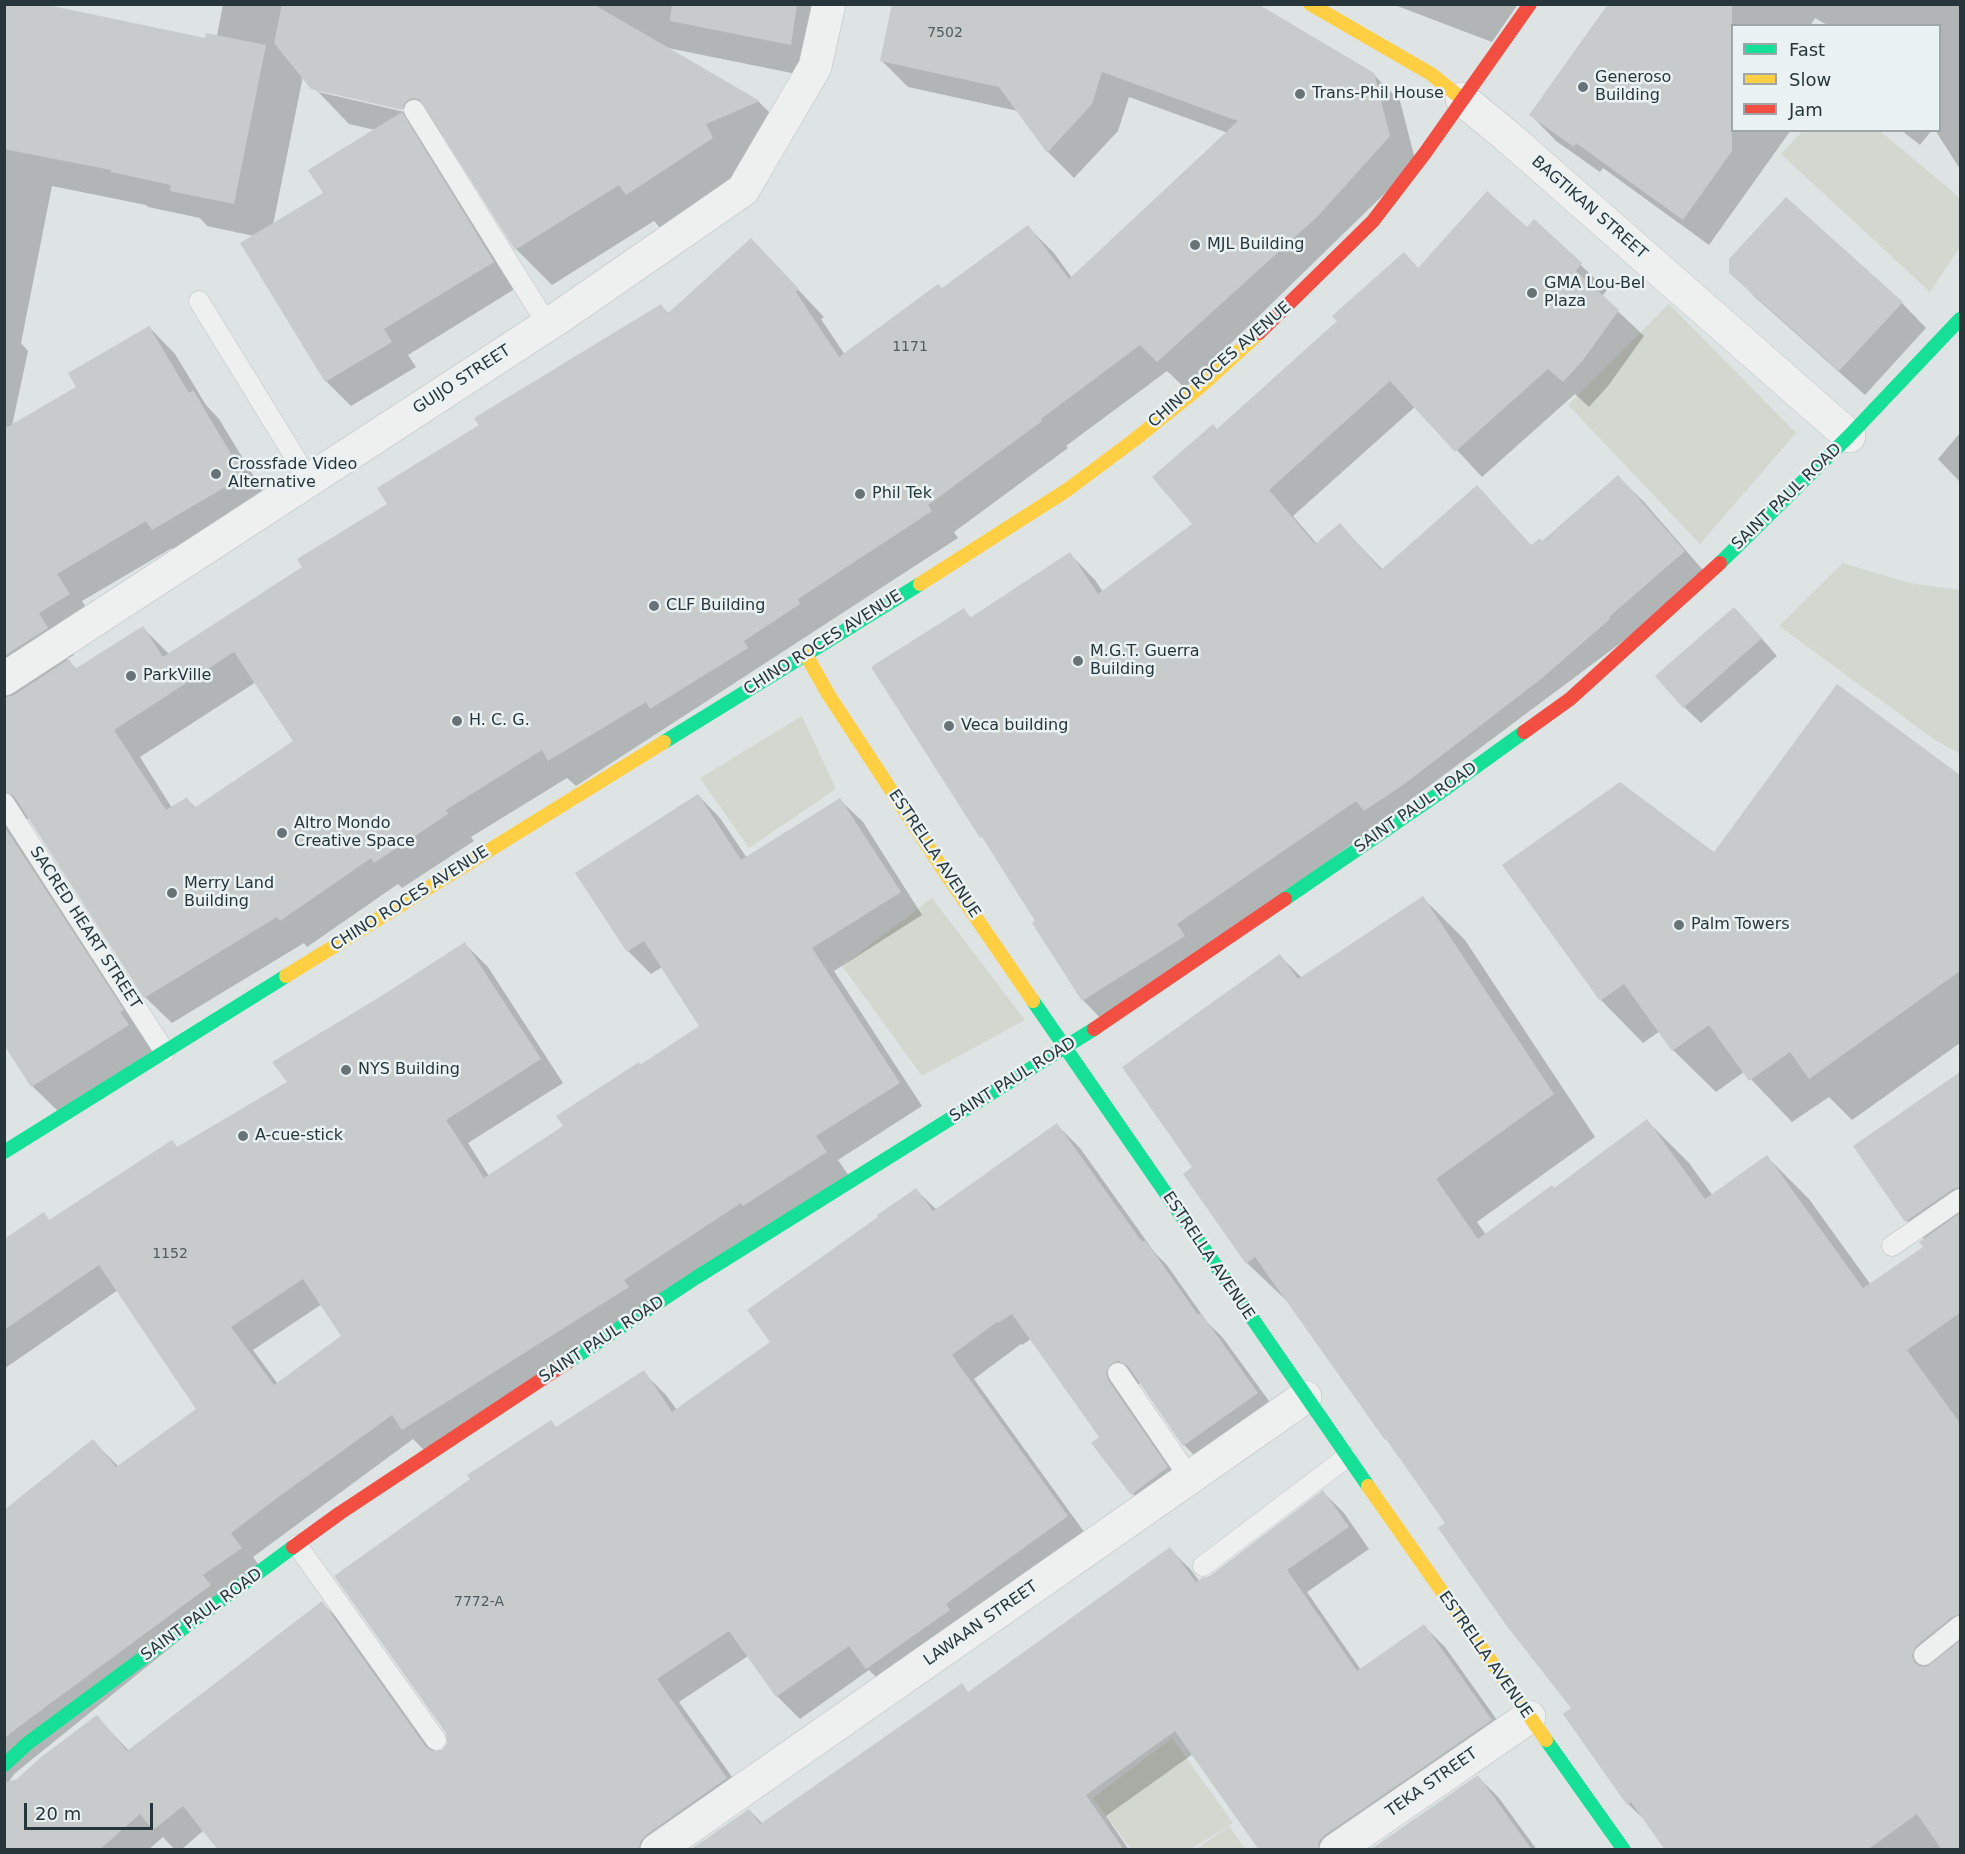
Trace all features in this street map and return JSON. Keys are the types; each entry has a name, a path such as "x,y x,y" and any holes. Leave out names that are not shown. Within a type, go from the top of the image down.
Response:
{"street":[{"name":"GUIJO STREET","path":"4,679 547,324 743,190 815,67 828,4"},
{"name":"BAGTIKAN STREET","path":"1310,4 1431,74 1508,136 1849,436"},
{"name":"CHINO ROCES AVENUE","path":"4,1152 806,653 966,556 1067,490 1134,440 1200,386 1295,299 1373,221 1425,153 1530,4"},
{"name":"SAINT PAUL ROAD","path":"4,1765 28,1743 340,1513 697,1277 1066,1048 1438,794 1570,699 1716,566 1849,436 1960,319"},
{"name":"ESTRELLA AVENUE","path":"806,653 828,694 946,874 1305,1397 1528,1717 1624,1850"},
{"name":"LAWAAN STREET","path":"657,1850 1305,1397"},
{"name":"TEKA STREET","path":"1336,1850 1528,1717"}],"lane":[{"path":"414,110 547,324"},
{"path":"199,301 309,480"},
{"name":"SACRED HEART STREET","path":"4,803 165,1052"},
{"path":"1892,1246 1960,1199"},
{"path":"1118,1373 1190,1478"},
{"path":"1203,1566 1347,1457"},
{"path":"297,1545 436,1740"},
{"path":"1924,1654 1960,1626"}],"shaded area":[{"path":"1802,132 1881,132 1960,198 1960,247 1930,292 1781,154"},
{"path":"1669,304 1796,433 1700,544 1568,405"},
{"path":"1843,563 1909,583 1960,590 1960,754 1935,740 1779,626"},
{"path":"802,716 836,789 749,848 700,778"},
{"path":"932,898 1025,1020 922,1076 842,966"},
{"path":"1172,1738 1233,1823 1191,1849 1131,1849 1093,1798"},
{"path":"1229,1826 1245,1849 1196,1849"}],"building":[{"path":"4,4 43,4 205,38 206,33 266,45 234,204 170,191 171,185 111,172 111,170 4,149"},
{"path":"282,4 593,4 760,101 706,124 713,138 626,195 619,185 515,250 420,100 414,98 408,100 402,110 311,89 274,43"},
{"path":"672,4 797,4 791,45 670,21"},
{"path":"892,4 1258,4 1374,73 1390,136 1318,216 1157,362 1140,345 928,505 932,511 798,599 800,604 744,641 748,648 650,709 646,702 548,761 542,750 446,810 448,814 374,863 371,858 280,921 277,917 144,998 14,796 4,791 4,698 14,695 69,659 75,669 143,626 163,657 302,567 297,559 387,504 377,488 479,425 474,418 661,304 667,314 751,238 799,289 796,292 839,357 938,284 942,288 1028,225 1069,279 1238,121 1102,72 1092,104 1047,153 999,87 880,61","holes":["234,652 293,741 194,808 187,797 166,810 114,730"]},
{"path":"1608,4 1732,4 1732,151 1683,220 1576,143 1574,147 1529,115"},
{"path":"402,112 494,262 384,329 392,342 325,382 240,243 323,193 308,170"},
{"path":"1487,191 1527,227 1534,219 1582,263 1576,271 1619,310 1583,360 1563,382 1548,369 1455,452 1390,381 1269,490 1315,544 1340,523 1381,570 1477,485 1531,545 1540,538 1542,541 1618,475 1685,551 1541,679 1407,782 1364,811 1356,801 1177,924 1185,936 1082,1001 1032,923 1035,921 982,837 980,838 871,667 964,608 970,618 1070,552 1098,594 1192,524 1152,477 1213,424 1217,429 1337,321 1332,316 1404,252 1418,268"},
{"path":"1786,197 1903,302 1839,371 1729,273 1729,259"},
{"path":"149,326 189,393 193,390 244,476 152,530 146,521 57,574 70,594 39,613 48,628 4,656 4,429 76,387 68,373"},
{"path":"1734,607 1762,638 1683,708 1655,676"},
{"path":"1837,684 1960,775 1960,971 1809,1079 1790,1052 1749,1081 1709,1025 1672,1051 1624,984 1600,1001 1502,865 1620,782 1714,852"},
{"path":"698,794 741,860 840,798 901,892 812,948 900,1083 816,1136 827,1152 743,1206 741,1203 624,1280 629,1287 402,1430 392,1415 277,1498 231,1533 242,1548 203,1575 211,1585 4,1739 4,1510 93,1439 116,1467 196,1409 99,1265 4,1330 4,1239 44,1212 49,1220 172,1140 177,1147 287,1082 272,1062 465,942 541,1059 446,1120 484,1178 563,1126 556,1116 699,1026 644,941 627,952 575,873","holes":["303,1279 341,1336 274,1385 231,1327"]},
{"path":"4,826 124,1010 120,1012 129,1025 31,1087 4,1045"},
{"path":"1423,896 1554,1094 1436,1179 1478,1239 1552,1185 1554,1188 1647,1119 1705,1199 1767,1155 1863,1288 1923,1247 1919,1242 1960,1213 1960,1313 1907,1350 1960,1423 1960,1614 1952,1617 1916,1646 1912,1656 1914,1662 1919,1666 1926,1667 1960,1641 1960,1850 1942,1850 1917,1814 1867,1850 1665,1850 1631,1802 1627,1805 1563,1714 1571,1708 1506,1625 1438,1528 1445,1523 1386,1439 1255,1257 1246,1264 1183,1174 1192,1167 1122,1067 1280,954 1298,979"},
{"path":"1960,1072 1960,1187 1953,1189 1905,1222 1853,1146"},
{"path":"1057,1123 1142,1242 1145,1240 1198,1315 1201,1313 1258,1393 1183,1446 1128,1366 1118,1361 1111,1364 1106,1373 1108,1380 1168,1467 1131,1495 1091,1443 1099,1437 1012,1314 997,1322 952,1355 1068,1516 946,1604 950,1610 866,1669 849,1646 776,1697 729,1631 657,1679 727,1778 646,1835 640,1842 639,1850 218,1850 183,1806 153,1830 140,1814 99,1850 4,1850 4,1783 17,1779 40,1758 97,1715 127,1751 322,1601 426,1747 432,1751 442,1750 447,1744 446,1733 334,1576 470,1479 467,1475 551,1420 556,1427 644,1370 672,1412 770,1342 747,1310 916,1188 933,1211"},
{"path":"1323,1490 1349,1527 1287,1570 1357,1671 1424,1624 1492,1720 1325,1835 1319,1841 1318,1850 1259,1850 1175,1731 1086,1795 1124,1850 690,1850 749,1809 760,1824 962,1683 968,1692 1170,1547 1196,1582 1210,1576"},
{"path":"1478,1775 1532,1850 1370,1850"}],"traffic: fast":[{"path":"1720,563 1849,436 1960,319"},
{"path":"664,742 920,584"},
{"path":"1285,899 1524,732"},
{"path":"4,1152 286,976"},
{"path":"1033,1001 1368,1486"},
{"path":"568,1362 697,1277 1094,1029"},
{"path":"4,1765 28,1743 293,1547"},
{"path":"1546,1740 1624,1850"}],"traffic: slow":[{"path":"1310,4 1431,74 1462,99"},
{"path":"920,584 1067,490 1201,386 1259,333"},
{"path":"805,653 828,694 946,874 1033,1001"},
{"path":"286,976 664,742"},
{"path":"1368,1486 1546,1740"}],"traffic: jam":[{"path":"1259,333 1373,221 1425,153 1530,4"},
{"path":"1524,732 1570,699 1720,563"},
{"path":"1094,1029 1285,899"},
{"path":"293,1547 340,1513 568,1362"}],"place":[{"name":"Generoso Building","path":"1583,87"},
{"name":"Trans-Phil House","path":"1300,94"},
{"name":"MJL Building","path":"1195,245"},
{"name":"GMA Lou-Bel Plaza","path":"1532,293"},
{"name":"Crossfade Video Alternative","path":"216,474"},
{"name":"Phil Tek","path":"860,494"},
{"name":"CLF Building","path":"654,606"},
{"name":"M.G.T. Guerra Building","path":"1078,661"},
{"name":"ParkVille","path":"131,676"},
{"name":"H. C. G.","path":"457,721"},
{"name":"Veca building","path":"949,726"},
{"name":"Altro Mondo Creative Space","path":"282,833"},
{"name":"Merry Land Building","path":"172,893"},
{"name":"Palm Towers","path":"1679,925"},
{"name":"NYS Building","path":"346,1070"},
{"name":"A-cue-stick","path":"243,1136"}]}
